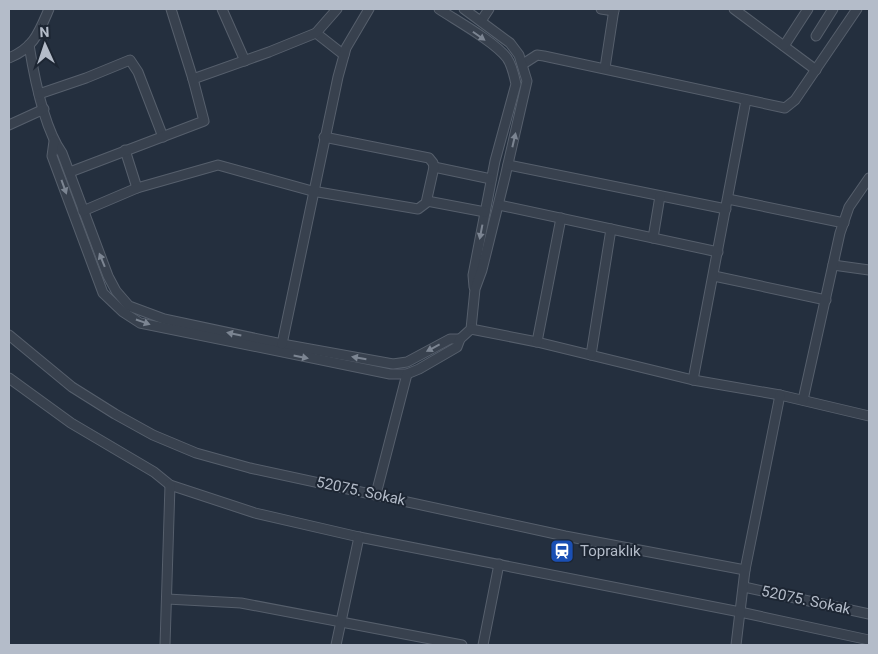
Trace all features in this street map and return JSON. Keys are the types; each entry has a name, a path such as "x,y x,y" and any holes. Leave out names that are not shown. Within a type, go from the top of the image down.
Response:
{"street":[{"path":"9,58 21,53 37,37 49,9"},
{"path":"70,172 204,121 171,9"},
{"path":"222,9 245,61"},
{"path":"193,79 316,33 337,9"},
{"path":"282,344 312,191 344,55 369,9"},
{"path":"54,141 52,156 103,293 131,318 140,323 284,354 390,374 407,374 457,347 460,339 471,329 474,289 473,275 491,179 516,84 514,72 507,58 493,46 439,9"},
{"path":"464,9 510,43 519,55 527,81 499,205 482,270 474,289"},
{"path":"481,21 489,9"},
{"path":"601,9 614,10 605,68"},
{"path":"734,9 816,70"},
{"path":"784,46 808,9"},
{"path":"816,36 833,9"},
{"path":"523,64 537,56 544,56 785,108 795,100 857,9"},
{"path":"316,33 344,55"},
{"path":"29,45 39,94 54,141 62,152 108,276 116,291 129,306 164,320 393,364 407,362 450,339 460,339"},
{"path":"39,94 130,60 138,72 163,137"},
{"path":"693,380 746,100"},
{"path":"9,125 44,109"},
{"path":"83,211 137,188 218,165 312,191 418,209 427,201 434,167 427,157 324,137"},
{"path":"125,150 137,188"},
{"path":"508,165 726,209"},
{"path":"434,167 491,179"},
{"path":"803,400 844,223 849,207 869,178"},
{"path":"653,238 660,196"},
{"path":"728,199 844,223"},
{"path":"427,201 485,212"},
{"path":"499,205 718,252"},
{"path":"537,342 562,218"},
{"path":"590,355 610,229"},
{"path":"833,265 869,270"},
{"path":"714,276 826,300"},
{"path":"471,329 537,342 693,380 780,395 869,416"},
{"name":"52075. Sokak","path":"9,335 72,387 146,430 196,453 250,468 565,536 745,570"},
{"path":"376,494 407,374"},
{"path":"9,378 71,423 154,472 170,485 255,513 359,537 740,612 869,640"},
{"path":"736,645 745,570 780,395"},
{"path":"165,645 170,485"},
{"path":"336,645 359,537"},
{"path":"483,645 499,564"},
{"name":"52075. Sokak","path":"744,586 869,614"},
{"path":"167,600 241,603 462,645"}],"place":[{"name":"Topraklık","path":"562,551"}]}
